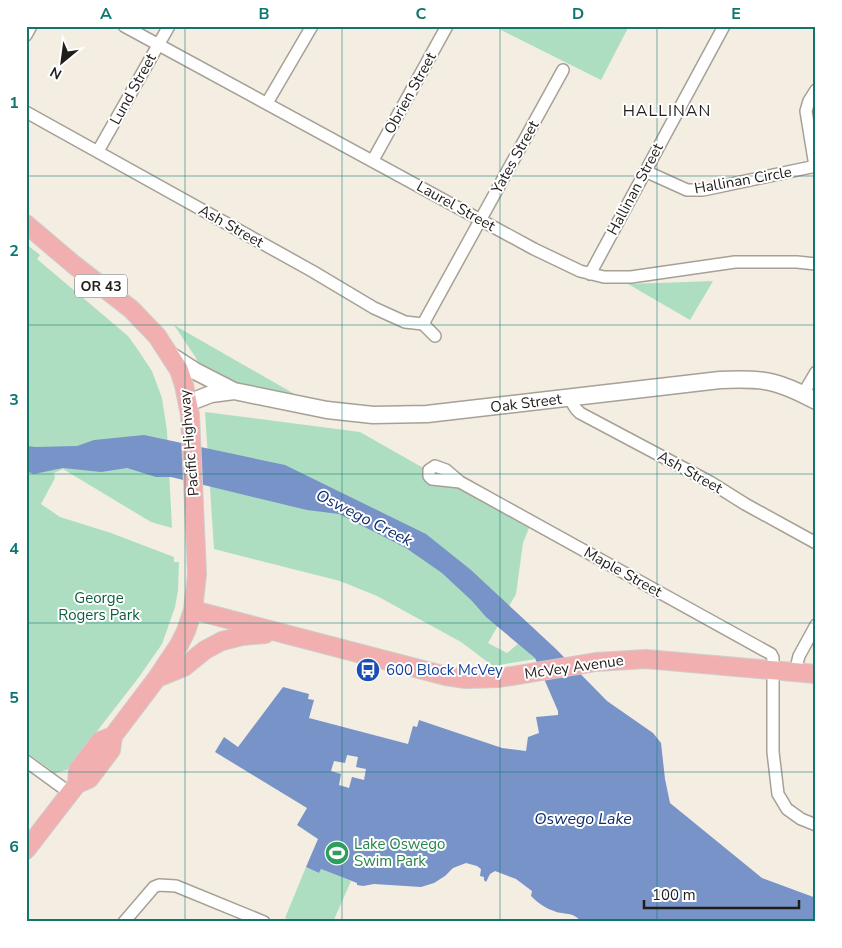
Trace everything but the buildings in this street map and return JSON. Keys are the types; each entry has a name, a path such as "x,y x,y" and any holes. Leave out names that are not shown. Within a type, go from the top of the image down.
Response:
{"main road":[{"name":"Pacific Highway","path":"26,224 73,264 131,309 157,336 179,370 189,409 197,574 193,610"},
{"name":"McVey Avenue","path":"193,610 457,678 488,679 584,664 646,659 816,674"},
{"name":"OR 43","path":"26,850 74,788 78,770 100,741 113,736 157,678 179,646 193,610"},
{"name":"McVey Avenue","path":"157,678 184,667 204,650 222,642 242,636 277,632"}],"street":[{"path":"26,35 31,26"},
{"name":"Laurel Street","path":"124,26 534,249 590,274 631,277 735,262 797,262 816,264"},
{"name":"Lund Street","path":"98,151 169,26"},
{"path":"266,103 312,26"},
{"name":"Obrien Street","path":"373,160 447,26"},
{"name":"Hallinan Street","path":"590,274 724,26"},
{"name":"Yates Street","path":"423,324 564,70"},
{"path":"815,166 806,111 808,101 816,90"},
{"name":"Ash Street","path":"26,112 374,308 406,322 423,324"},
{"name":"Hallinan Circle","path":"645,171 687,190 703,190 815,166"},
{"path":"423,324 435,336"},
{"name":"Oak Street","path":"170,355 195,371 234,391 327,410 373,415 427,414 744,378 774,382 809,398"},
{"path":"809,398 816,372"},
{"name":"Oak Street","path":"189,409 211,394 234,391"},
{"name":"Ash Street","path":"569,398 580,413 710,482 745,504 816,543"},
{"name":"Maple Street","path":"460,482 768,652 773,658 774,670"},
{"path":"795,672 799,656 816,625"},
{"path":"774,670 773,752 778,794 787,809 801,820 816,825"},
{"path":"26,761 74,788"},
{"path":"124,922 154,887 159,885 176,886 264,922"}],"green space":[{"path":"493,26 629,26 601,80"},
{"name":"George Rogers Park","path":"26,244 40,255 37,259 128,336 152,371 162,398 167,431 172,528 151,522 63,469 54,473 55,478 41,504 60,517 111,533 174,557 174,562 179,562 178,591 175,607 162,644 139,677 67,770 55,773 26,752"},
{"path":"713,281 690,320 628,284"},
{"path":"174,325 298,396 235,385 199,367 196,358"},
{"path":"205,412 360,432 529,528 523,543 516,594 488,643 507,653 526,637 548,657 493,666 461,642 377,596 340,581 214,549"},
{"name":"Lake Oswego Swim Park","path":"306,867 319,873 321,869 351,881 333,922 294,922 285,918"}],"water":[{"name":"Oswego Lake","path":"144,435 285,465 426,534 471,570 556,649 607,701 653,733 661,743 670,803 762,878 816,898 816,922 579,922 580,920 573,915 557,912 542,905 531,896 532,891 516,879 495,871 490,874 486,882 484,877 480,876 481,869 466,863 453,868 434,883 421,887 374,884 357,885 357,883 321,869 319,873 306,867 318,839 297,825 307,808 215,752 224,737 238,747 283,687 309,694 308,699 314,700 309,718 408,744 413,726 417,727 419,720 502,748 526,751 528,737 539,733 536,717 558,715 558,711 535,658 486,617 442,573 406,548 339,514 307,510 171,477 156,477 127,468 101,472 63,468 34,474 26,471 26,446 77,446 94,440"}],"pier":[{"path":"347,755 358,757 356,767 366,769 364,780 352,777 349,788 339,785 341,774 331,771 334,761 345,763"}],"place":[{"name":"600 Block McVey","path":"368,670"},
{"name":"Lake Oswego Swim Park","path":"337,853"}],"district":[{"name":"HALLINAN","path":"667,111"}],"water label":[{"name":"Oswego Creek","path":"364,518"}]}
